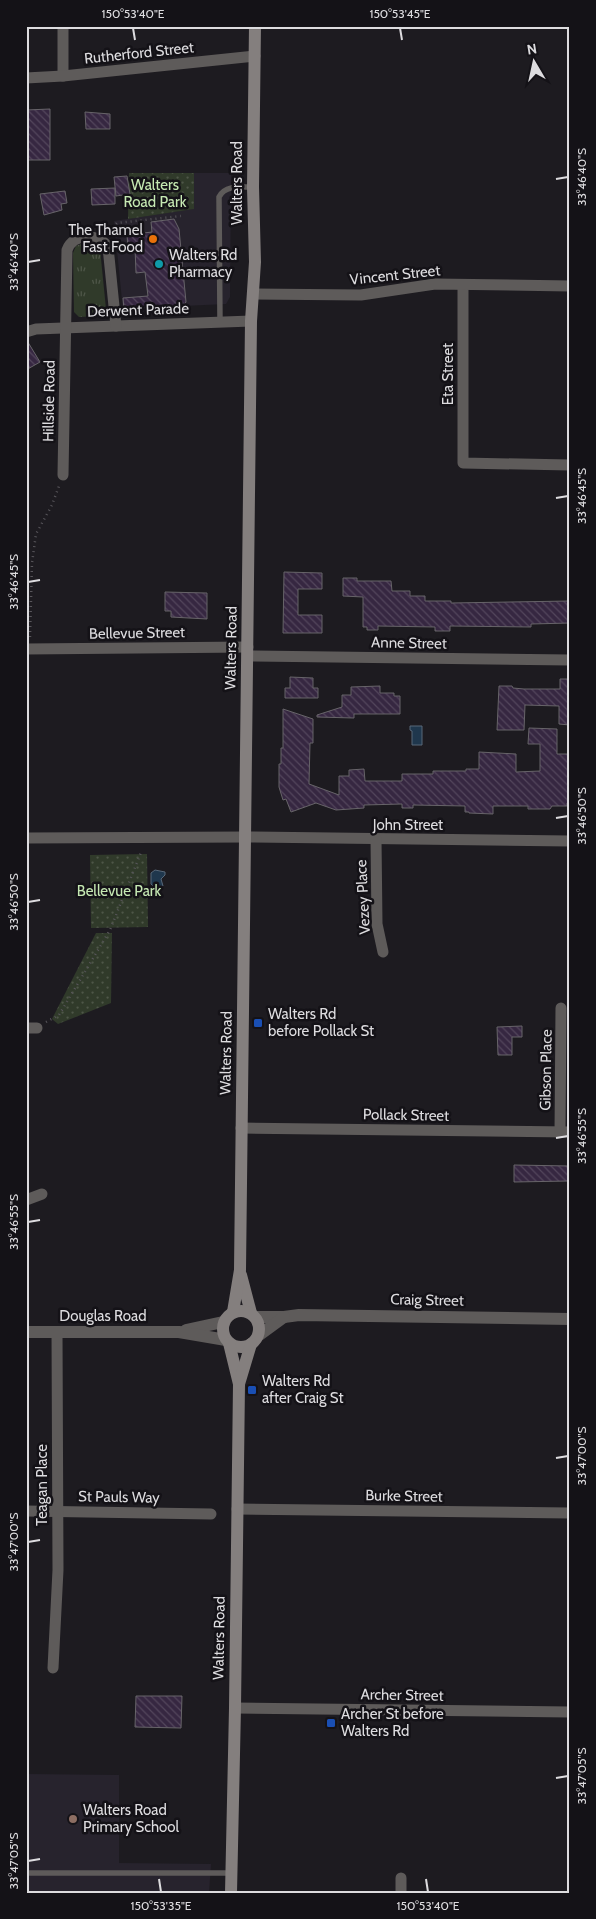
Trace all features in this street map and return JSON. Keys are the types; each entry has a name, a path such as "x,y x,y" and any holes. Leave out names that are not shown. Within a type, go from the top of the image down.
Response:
{"main road":[{"name":"Walters Road","path":"233,1312 240,1270 251,321 254,294 255,26"},
{"name":"Walters Road","path":"240,1270 253,1315"},
{"path":"239,1310 253,1315 259,1326 255,1340 240,1348 227,1342 222,1328 223,1322 233,1312 239,1310"},
{"name":"Walters Road","path":"238,1384 255,1340"},
{"name":"Walters Road","path":"227,1342 238,1384 235,1708 230,1893"}],"street":[{"path":"62,76 63,26"},
{"name":"Rutherford Street","path":"26,78 255,56"},
{"name":"Hillside Road","path":"63,475 68,246 75,239 80,238 101,240"},
{"path":"101,240 106,244 108,250 116,326"},
{"name":"Vincent Street","path":"254,294 352,296 426,285 570,286"},
{"name":"Eta Street","path":"463,285 463,463 570,465"},
{"name":"Derwent Parade","path":"26,332 36,329 251,321"},
{"name":"Bellevue Street","path":"28,649 248,651"},
{"name":"Anne Street","path":"248,651 570,660"},
{"path":"26,838 246,837"},
{"name":"John Street","path":"246,837 570,841"},
{"name":"Vezey Place","path":"376,840 377,924 383,952"},
{"name":"Gibson Place","path":"561,1008 565,1132"},
{"name":"Pollack Street","path":"241,1128 565,1132"},
{"path":"26,1200 42,1194"},
{"name":"Craig Street","path":"253,1315 284,1317 299,1315 570,1319"},
{"path":"255,1340 284,1317"},
{"name":"Douglas Road","path":"179,1332 223,1322"},
{"name":"Douglas Road","path":"26,1332 179,1332 227,1342"},
{"name":"Teagan Place","path":"53,1668 58,1570 57,1332"},
{"name":"Burke Street","path":"237,1509 570,1513"},
{"name":"St Pauls Way","path":"26,1511 211,1514"},
{"name":"Archer Street","path":"235,1708 570,1712"},
{"path":"401,1878 401,1893"}],"lane":[{"path":"220,322 218,197 227,189 253,187"},
{"path":"26,1873 231,1873"}],"path":[{"path":"101,240 118,222 181,216"},
{"path":"28,649 32,563 36,534 52,505 63,475"},
{"path":"32,1028 58,1015 110,930 147,837"}],"shaded area":[{"path":"194,173 231,173 230,297 226,304 183,306 127,313 123,310 114,221 193,209"},
{"name":"Walters Road Primary School","path":"26,1774 119,1775 119,1863 211,1864 209,1893 26,1893"}],"green space":[{"name":"Walters Road Park","path":"129,173 194,173 194,209 128,219"},
{"path":"81,244 97,245 100,249 106,309 102,316 79,317 74,312 73,253 76,246"},
{"name":"Bellevue Park","path":"147,854 148,927 91,928 90,855"},
{"path":"96,933 112,933 111,1003 58,1024 52,1019"}],"water":[{"path":"410,726 422,726 422,745 412,745"},
{"path":"155,870 165,872 161,879 163,886 161,887 151,884 151,873"}],"building":[{"path":"50,109 50,160 26,160 26,110"},
{"path":"85,112 110,114 110,129 86,129"},
{"path":"127,176 130,194 116,196 114,177"},
{"path":"115,188 115,204 92,205 91,189"},
{"path":"65,191 67,203 61,204 62,210 44,215 40,194"},
{"path":"174,219 179,229 186,302 183,306 160,306 124,310 123,298 148,296 145,272 136,273 135,247 128,248 127,235 152,232 151,222"},
{"path":"26,339 40,362 26,370"},
{"path":"284,572 322,573 322,589 298,589 298,615 322,615 322,633 283,633"},
{"path":"343,578 357,578 357,581 391,581 392,591 410,591 410,596 425,596 425,601 451,601 451,603 570,601 570,623 531,624 531,627 450,626 450,631 435,631 435,627 378,626 378,630 367,630 367,627 363,627 363,597 343,596"},
{"path":"165,592 207,593 207,619 171,617 171,611 165,611"},
{"path":"290,677 313,678 313,688 318,688 318,698 285,698 285,688 290,688"},
{"path":"560,679 570,679 570,725 559,724 559,706 525,705 524,730 497,730 499,686 512,686 513,688 524,689 560,689"},
{"path":"380,686 380,693 394,693 394,696 400,696 400,714 354,714 354,718 317,717 317,715 342,707 342,695 351,695 351,687"},
{"path":"283,709 313,719 313,743 310,743 309,784 339,795 339,776 349,776 349,770 364,769 365,781 402,781 402,774 433,774 433,771 479,769 479,752 516,754 516,772 540,771 540,744 528,744 529,728 557,729 557,754 570,754 570,803 567,803 567,806 552,806 550,809 528,809 528,806 493,806 493,814 465,812 465,806 413,805 413,808 402,808 402,804 364,805 364,808 336,810 316,803 291,812 286,799 283,800 279,787 279,764 281,764 281,748 283,748"},
{"path":"522,1026 522,1037 512,1037 512,1055 498,1055 497,1027"},
{"path":"514,1165 570,1166 569,1181 514,1182"},
{"path":"136,1696 182,1696 181,1728 135,1727"}],"place":[{"name":"The Thamel Fast Food","path":"153,239"},
{"name":"Walters Rd Pharmacy","path":"159,264"},
{"name":"Walters Rd before Pollack St","path":"258,1023"},
{"name":"Walters Rd after Craig St","path":"252,1390"},
{"name":"Archer St before Walters Rd","path":"331,1723"},
{"name":"Walters Road Primary School","path":"73,1819"}]}
